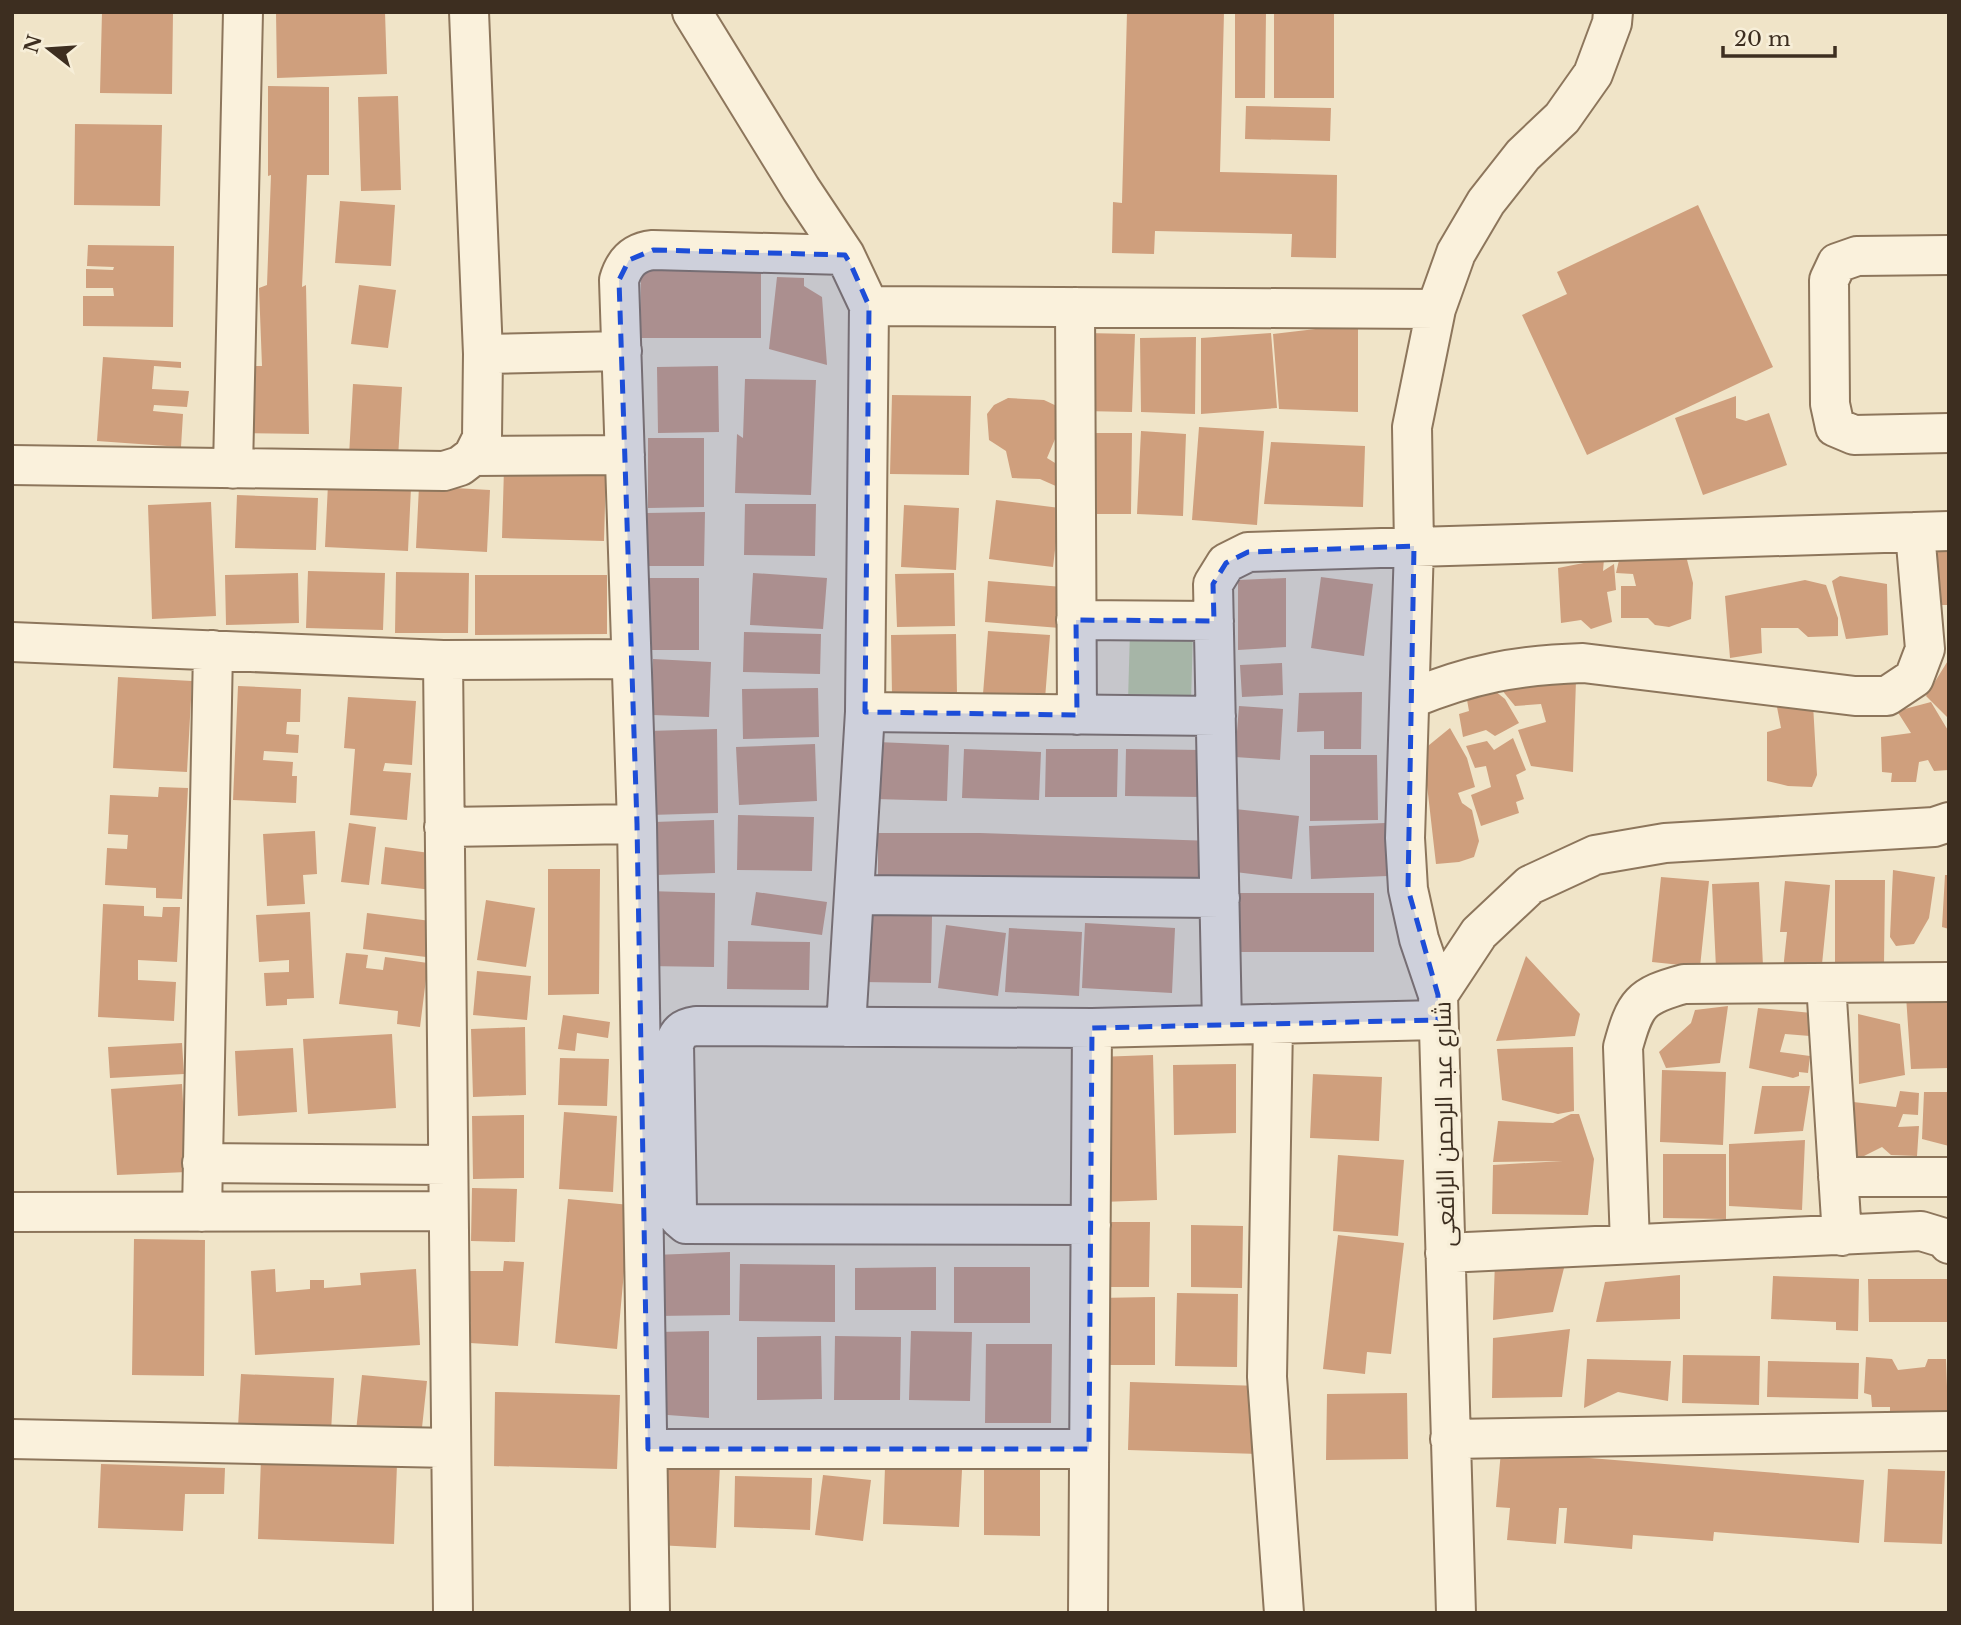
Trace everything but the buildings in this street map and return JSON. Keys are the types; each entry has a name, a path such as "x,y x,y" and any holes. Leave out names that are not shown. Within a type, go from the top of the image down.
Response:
{"street":[{"path":"233,469 243,12"},
{"path":"12,465 444,471 460,466 473,456 482,439 483,354 469,12"},
{"path":"692,12 845,255 869,306 865,712 846,1027"},
{"path":"1091,1225 686,1224 679,1219 677,1210 674,1045 677,1035 685,1028 696,1027 1092,1028 1273,1024 1438,1007 1408,889 1405,838 1414,546 1412,426 1436,309 1457,253 1486,202 1523,155 1562,118 1592,74 1612,23 1613,12"},
{"path":"650,1613 637,824 619,280 629,260 645,251 845,255"},
{"path":"1949,255 1857,256 1838,263 1829,280 1830,404 1835,427 1854,435 1949,433"},
{"path":"869,306 1436,309"},
{"path":"1075,307 1077,715"},
{"path":"483,354 622,351"},
{"path":"473,456 625,455"},
{"path":"1222,1025 1213,584 1226,563 1248,552 1932,531 1926,649 1914,678 1887,696 1856,696 1583,663 1539,664 1494,671 1451,682 1410,699"},
{"path":"1076,620 1214,621"},
{"path":"12,642 443,660 631,659"},
{"path":"202,1212 213,650"},
{"path":"443,660 453,1613"},
{"path":"865,712 1216,716"},
{"name":"شارع عبد الرحمن الرافعى","path":"1456,1613 1438,1007 1479,933 1530,885 1595,855 1665,843 1934,827 1949,822"},
{"path":"444,827 637,824"},
{"path":"855,895 1220,898"},
{"path":"1630,1244 1623,1047 1631,1016 1653,993 1684,984 1949,982"},
{"path":"1826,983 1842,1236"},
{"path":"1273,1024 1267,1377 1284,1613"},
{"path":"1088,1613 1092,1028"},
{"path":"202,1163 448,1165"},
{"path":"1838,1177 1949,1177"},
{"path":"12,1212 448,1211"},
{"path":"1445,1253 1921,1231 1944,1238 1949,1244"},
{"path":"1450,1438 1949,1431"},
{"path":"12,1440 451,1448"},
{"path":"648,1449 1089,1448"}],"highlighted area":[{"path":"653,250 845,255 851,265 869,306 865,712 1077,715 1076,620 1214,621 1213,584 1226,563 1248,552 1414,546 1408,889 1438,995 1438,1020 1092,1028 1089,1449 648,1449 637,824 619,280 629,260"}],"green space":[{"path":"1130,630 1193,632 1191,702 1128,701"}]}
